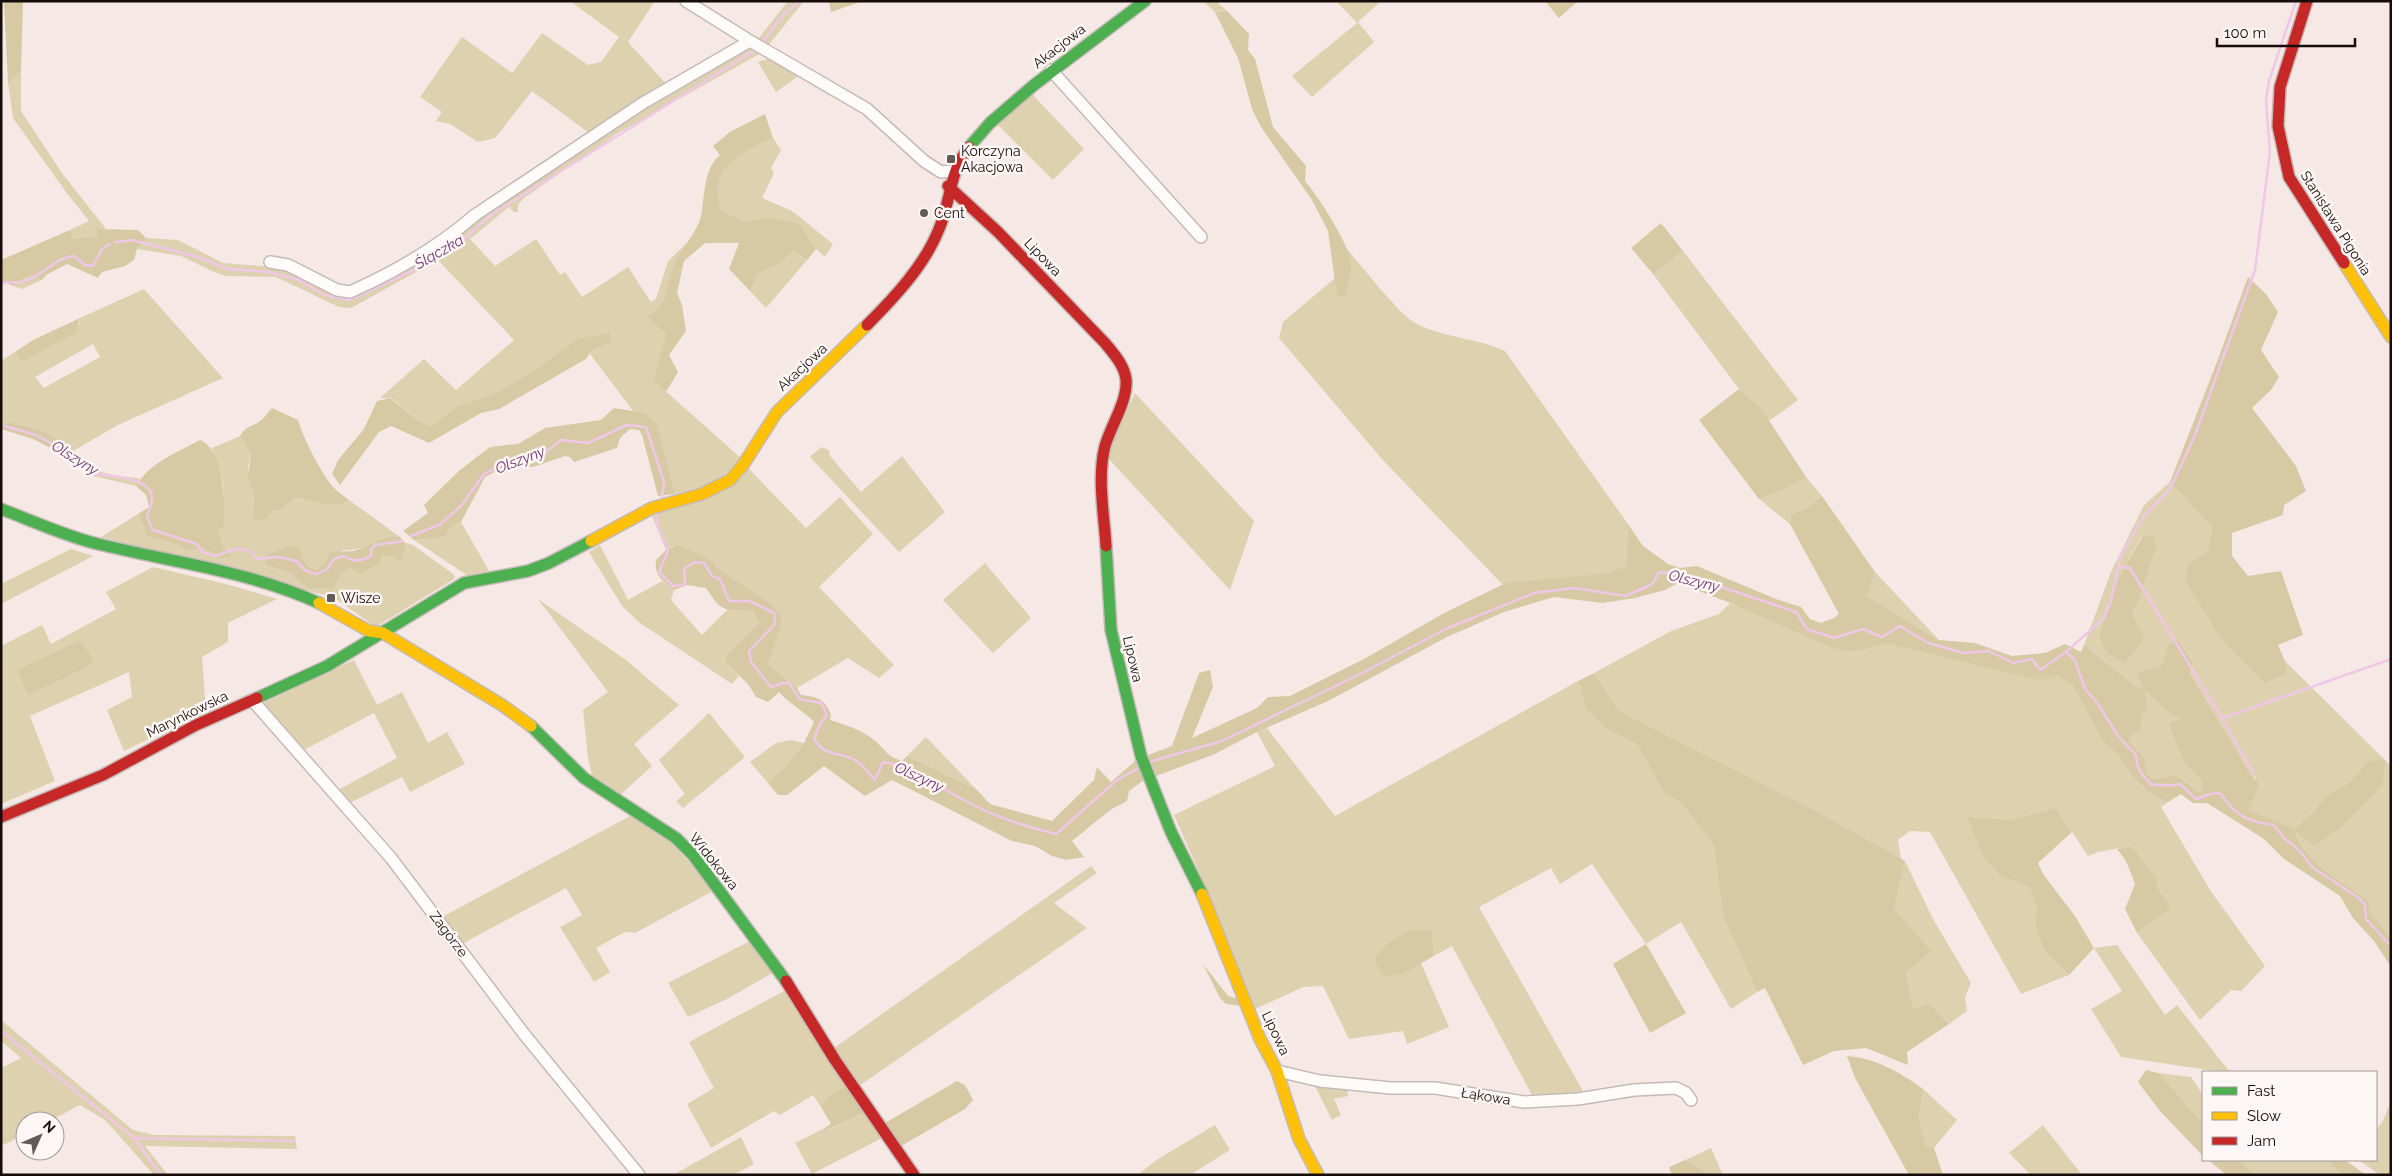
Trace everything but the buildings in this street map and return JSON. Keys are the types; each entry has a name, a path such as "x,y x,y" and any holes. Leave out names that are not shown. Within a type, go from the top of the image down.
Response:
{"street":[{"path":"686,1 750,41 867,109 941,172 952,171"},
{"name":"Akacjowa","path":"383,633 442,594 464,583 528,571 549,563 652,508 666,502 696,496 715,489 729,480 738,471 776,412 862,331 923,256 935,239 941,226 952,171 965,150 994,119 1051,70 1145,1"},
{"name":"Stanisława Pigonia","path":"2308,1 2286,57 2278,87 2276,112 2280,147 2289,176 2391,337"},
{"path":"270,262 288,265 336,290 350,292 372,282 453,234 475,215 643,103 750,41"},
{"path":"1051,70 1202,237"},
{"name":"Lipowa","path":"948,186 1004,239 1105,343 1120,362 1126,380 1125,390 1105,446 1102,485 1111,630 1146,772 1171,832 1198,884 1260,1039 1277,1071 1299,1139 1318,1175"},
{"path":"1,509 96,543 153,557 214,568 295,592 330,608 369,631 383,633"},
{"name":"Marynkowska","path":"1,817 103,775 196,725 327,666 383,633"},
{"name":"Widokowa","path":"383,633 502,705 533,728 584,778 621,804 676,838 693,855 776,965 835,1060 914,1175"},
{"name":"Zagórze","path":"252,700 391,858 524,1034 639,1175"},
{"name":"Łąkowa","path":"1277,1071 1320,1081 1391,1088 1435,1088 1524,1102 1578,1099 1634,1090 1676,1088 1686,1093 1691,1100"}],"shaded area":[{"path":"4,1 23,1 21,71 8,83"},
{"path":"570,1 655,1 628,42 668,86 589,133 532,91 495,138 478,142 450,124 436,121 442,112 420,97 462,37 512,73 542,33 588,65 601,62 619,37"},
{"path":"788,1 804,1 767,47 758,39"},
{"path":"829,1 863,1 831,12"},
{"path":"1203,1 1216,1 1227,11 1215,12"},
{"path":"1336,1 1381,1 1358,22 1374,42 1312,97 1292,76 1357,23"},
{"path":"1545,1 1578,1 1559,18"},
{"path":"1227,11 1249,34 1248,50 1255,59 1273,127 1306,166 1305,181 1332,220 1349,253 1351,265 1346,296 1337,296 1328,231 1312,200 1261,127 1252,109 1238,58 1215,12"},
{"path":"746,46 763,52 618,133 524,198 518,205 518,212 514,212 509,207 470,239 495,266 536,239 560,275 565,272 582,297 628,267 651,302 656,299 668,261 690,240 673,267 668,293 660,309 666,334 653,380 741,458 716,483 675,494 655,423 645,413 633,411 590,354 592,350 610,343 590,337 579,338 524,377 491,395 458,406 430,426 419,421 391,398 380,398 424,359 456,390 514,340 438,260 351,308 339,307 276,277 226,276 181,256 137,249 146,238 178,240 223,263 286,268 346,296 625,118"},
{"path":"770,58 800,75 776,92 758,62"},
{"path":"21,71 21,111 62,173 106,229 96,229 97,236 73,239 70,230 89,221 13,118 8,83"},
{"path":"1032,94 1084,149 1053,180 998,125"},
{"path":"765,114 773,138 738,156 722,173 718,184 718,196 722,211 744,221 772,217 800,224 816,249 807,260 793,251 782,262 758,274 750,291 729,269 739,243 705,243 684,261 677,293 682,305 686,331 669,355 678,372 666,392 653,380 666,334 648,317 665,300 673,267 699,223 710,168 720,155 713,146 730,132"},
{"path":"773,138 781,150 771,168 774,173 762,198 792,211 833,244 825,257 816,249 800,224 772,217 744,221 722,211 718,196 718,183 728,164 737,156"},
{"path":"1661,223 1683,251 1653,274 1631,248"},
{"path":"96,229 138,230 146,238 137,249 134,260 125,266 102,272 98,278 67,264 46,275 42,280 33,275 20,280 13,286 1,281 1,260 70,230 73,239 97,236"},
{"path":"1347,249 1391,301 1409,319 1428,329 1483,343 1505,351 1628,524 1626,566 1609,573 1502,584 1381,458 1279,338 1283,322 1335,278 1337,296 1351,263"},
{"path":"793,251 807,260 766,308 750,291 758,274 782,262"},
{"path":"1683,251 1798,400 1769,421 1761,410 1739,389 1653,274"},
{"path":"33,275 42,280 22,289 13,286 20,280"},
{"path":"2248,277 2266,294 2278,312 2261,350 2279,377 2271,390 2252,408 2296,466 2306,491 2284,505 2283,515 2232,533 2232,556 2248,576 2281,571 2303,635 2278,645 2285,661 2287,673 2265,683 2221,639 2186,581 2188,563 2208,551 2212,527 2170,482"},
{"path":"144,289 223,378 118,425 73,451 97,470 112,475 140,479 136,486 89,475 82,465 68,457 72,451 1,422 1,361 15,352 21,362 79,325 80,318","holes":["93,344 100,357 44,388 35,377"]},
{"path":"80,318 76,333 21,362 15,352 33,340"},
{"path":"611,334 610,343 592,350 586,359 499,409 481,413 429,443 391,426 379,432 340,485 332,474 338,460 364,429 377,401 390,398 419,421 430,426 458,406 491,395 524,377 579,338"},
{"path":"1739,389 1762,410 1806,477 1787,488 1759,499 1699,420"},
{"path":"1135,393 1254,521 1230,590 1108,458 1111,443"},
{"path":"272,408 298,420 318,465 334,488 349,500 336,505 329,505 295,498 280,510 272,510 267,518 256,521 253,513 254,495 248,475 251,455 240,436 247,428 262,420"},
{"path":"614,408 645,413 656,423 675,494 658,496 642,435 639,430 630,429 620,438 617,448 574,462 570,457 565,456 533,467 504,467 485,477 461,522 451,527 445,537 414,540 403,531 428,513 424,505 460,470 490,447 518,444 545,428 601,420"},
{"path":"9,422 45,432 72,451 68,457 33,439 1,429 3,423"},
{"path":"240,436 251,455 248,467 254,495 253,513 280,509 295,498 330,505 336,505 349,500 400,537 385,539 357,549 343,550 319,569 307,565 302,554 284,547 265,555 266,565 294,574 299,583 339,576 350,567 381,555 393,557 406,545 404,542 413,545 452,573 455,576 454,579 379,625 373,625 329,594 328,596 101,537 138,514 147,536 178,545 189,551 201,548 214,553 230,552 224,548 218,531 225,525 223,481 212,448"},
{"path":"200,440 214,454 222,478 225,525 218,531 224,548 230,552 230,556 218,559 214,553 201,548 189,551 178,545 147,536 138,514 149,507 146,495 136,486 142,478 148,471 165,459"},
{"path":"821,447 829,450 830,456 861,492 902,456 945,512 899,552 810,457"},
{"path":"749,469 806,528 840,497 873,534 819,587 894,665 879,678 848,658 797,688 768,664 781,616 769,602 723,572 708,558 673,546 666,550 652,516"},
{"path":"1806,477 1822,496 1804,510 1791,514 1790,524 1759,499 1787,488"},
{"path":"2170,482 2212,527 2208,551 2188,563 2287,673 2285,661 2391,766 2391,938 2371,913 2367,899 2335,878 2314,860 2298,840 2293,829 2249,810 2256,778 2250,773 2190,672 2193,661 2177,639 2168,647 2162,665 2137,672 2183,719 2168,723 2185,764 2201,780 2203,788 2199,792 2176,775 2154,779 2147,774 2144,757 2130,742 2128,736 2141,730 2142,714 2147,710 2145,690 2135,686 2084,645 2111,572 2144,505","holes":["2141,537 2157,548 2137,603 2105,652 2099,636 2109,600 2121,573","2368,762 2315,846 2294,829 2313,812 2328,794 2346,785"]},
{"path":"1822,496 1875,572 1867,596 1939,640 1975,643 2012,656 2045,653 2065,644 2081,652 2084,645 2135,686 2144,689 2137,672 2162,665 2168,646 2177,639 2193,662 2190,673 2250,773 2259,784 2249,810 2294,829 2313,812 2328,794 2346,785 2368,762 2385,760 2383,784 2341,827 2315,846 2294,830 2299,841 2315,861 2367,899 2371,913 2391,938 2391,967 2374,941 2353,918 2340,896 2284,859 2264,839 2207,803 2193,803 2181,794 2168,802 2153,796 2131,775 2118,755 2102,740 2073,686 2057,676 2040,680 1888,644 1857,651 1835,649 1733,604 1678,583 1665,590 1635,598 1602,603 1554,597 1504,612 1447,637 1328,701 1257,732 1215,754 1156,776 1148,755 1172,746 1199,673 1210,670 1213,687 1192,738 1257,708 1268,697 1290,696 1364,659 1446,612 1506,583 1608,573 1626,566 1628,524 1643,546 1668,564 1680,568 1697,566 1776,599 1801,607 1810,619 1821,623 1834,618 1839,614 1790,524 1791,514 1804,510","holes":["2145,690 2170,713 2182,719 2168,723 2185,764 2201,780 2203,788 2199,792 2176,775 2154,779 2147,774 2144,757 2130,742 2129,736 2141,730 2142,714 2147,710"]},
{"path":"461,522 489,571 468,576 414,540 445,537 451,527"},
{"path":"2152,535 2157,547 2137,604 2131,613 2144,637 2139,647 2124,663 2105,652 2099,636 2109,600 2121,573 2142,537"},
{"path":"388,537 400,537 406,545 401,561 393,557 381,555 381,562 360,574 350,567 339,576 333,589 310,588 301,584 293,574 266,565 265,555 284,547 299,546 303,558 309,567 318,569 326,562 330,552 354,551"},
{"path":"600,545 628,600 662,581 674,590 671,600 702,635 727,610 753,611 759,623 726,656 725,662 739,676 732,684 640,623 622,606 589,552"},
{"path":"677,545 708,558 723,572 769,602 781,616 780,627 768,664 797,688 801,695 823,701 831,714 830,720 864,733 893,757 902,761 907,756 976,789 990,804 1052,821 1094,780 1097,767 1111,782 1133,763 1137,756 1144,780 1129,791 1127,801 1110,810 1072,841 1084,857 1066,860 1052,856 1035,846 1012,841 892,780 865,796 824,766 787,795 778,795 768,783 789,763 804,743 814,722 779,692 768,702 756,697 748,684 725,662 726,656 759,623 753,611 730,610 720,606 706,588 687,585 674,590 663,580 656,570 656,560 666,550"},
{"path":"71,549 93,556 1,604 1,584"},
{"path":"985,563 1031,618 993,653 943,600"},
{"path":"153,567 226,584 277,599 228,623 228,642 202,657 206,712 124,751 107,710 132,697 129,672 30,716 55,781 1,804 1,646 42,625 51,644 116,609 106,592","holes":["91,665 29,694 17,670"]},
{"path":"1875,572 1939,640 1867,596"},
{"path":"538,599 626,660 679,705 634,744 652,766 618,797 592,776 588,758 583,710 608,692"},
{"path":"1730,603 1857,651 1888,644 2040,679 2057,676 2073,686 2102,740 2118,755 2131,775 2153,796 2168,802 2161,807 2210,890 2265,966 2241,991 2231,990 2200,1020 2137,933 2171,908 2131,846 2098,852 2088,856 2056,808 2009,820 1968,816 1982,855 2000,876 2029,887 2037,906 2035,927 2044,950 2069,975 2021,994 1930,832 1910,831 1898,840 1901,859 1818,812 1619,711 1594,673 1671,631 1719,614"},
{"path":"80,641 92,658 91,665 28,695 17,670"},
{"path":"354,660 377,705 402,692 428,743 447,732 465,764 410,792 402,777 348,804 336,791 397,758 374,713 302,751 262,704"},
{"path":"1594,673 1619,711 1818,812 1905,861 1894,909 1931,951 1906,972 1914,1010 1929,1003 1949,1024 1907,1052 1908,1065 1866,1048 1834,1051 1803,1065 1765,988 1757,992 1723,916 1714,846 1682,803 1664,793 1637,744 1608,730 1586,709 1578,681"},
{"path":"1578,681 1586,709 1608,730 1637,744 1664,793 1682,803 1714,846 1723,916 1757,992 1731,1009 1681,922 1646,944 1592,864 1560,884 1551,868 1479,907 1584,1093 1532,1095 1452,946 1434,956 1432,931 1403,974 1421,963 1449,1027 1407,1044 1403,1031 1349,1039 1323,986 1303,987 1255,1009 1208,892 1174,815 1275,766 1257,732 1267,728 1335,816"},
{"path":"709,713 745,757 683,808 676,801 685,794 659,760"},
{"path":"926,737 976,789 907,756"},
{"path":"791,740 804,743 789,763 768,783 750,762 776,743"},
{"path":"2056,808 2072,832 2038,863 2043,874 2075,916 2094,948 2069,975 2044,950 2035,927 2037,906 2029,887 2000,876 1982,855 1967,816 2009,820"},
{"path":"630,816 666,837 715,890 635,933 625,932 596,948 610,972 594,982 560,927 582,915 566,888 460,945 442,917"},
{"path":"2131,846 2158,880 2156,885 2171,908 2137,933 2125,909 2135,884 2126,861 2117,849"},
{"path":"1905,861 1933,919 1971,983 1965,997 1967,1011 1949,1024 1929,1003 1914,1011 1894,909"},
{"path":"1091,866 1097,873 1054,903 1087,928 859,1086 834,1048"},
{"path":"1410,930 1432,931 1434,956 1403,974 1383,976 1374,960 1388,943"},
{"path":"752,940 774,972 729,998 688,1017 668,983"},
{"path":"1646,944 1686,1013 1650,1033 1613,964"},
{"path":"2117,945 2165,1015 2177,1005 2229,1071 2208,1070 2121,1057 2091,1009 2122,991 2094,948"},
{"path":"1203,964 1228,996 1242,1000 1243,1006 1226,1004 1220,998"},
{"path":"786,990 847,1084 827,1098 821,1107 813,1095 780,1115 774,1111 711,1148 687,1104 714,1088 689,1042"},
{"path":"1,1020 133,1130 154,1135 295,1136 297,1149 145,1146 168,1175 154,1175 105,1120 80,1105 65,1113 65,1111 15,1111 15,1139 1,1146 1,1068 21,1058 1,1041"},
{"path":"1847,1056 1857,1057 1887,1067 1923,1089 1919,1117 1925,1146 1934,1148 1943,1175 1909,1175 1855,1078"},
{"path":"2146,1070 2159,1073 2202,1123 2202,1155 2160,1111 2138,1082"},
{"path":"2159,1073 2191,1077 2202,1094 2202,1123"},
{"path":"957,1081 965,1085 973,1100 965,1109 901,1146 885,1123"},
{"path":"847,1084 865,1112 826,1131 823,1129 831,1124 821,1107 827,1098"},
{"path":"1314,1084 1347,1088 1348,1096 1334,1099 1341,1115 1332,1120"},
{"path":"1923,1089 1957,1120 1934,1148 1925,1147 1919,1116"},
{"path":"2391,1101 2391,1175 2380,1175 2360,1161 2377,1161 2377,1128 2382,1123"},
{"path":"865,1112 882,1138 812,1174 795,1143 823,1129 827,1131"},
{"path":"1215,1125 1230,1150 1190,1175 1137,1175 1158,1159"},
{"path":"2043,1125 2082,1175 2031,1175 2009,1153"},
{"path":"741,1137 754,1164 733,1175 673,1175"},
{"path":"1711,1148 1723,1175 1707,1175 1685,1160"},
{"path":"1685,1160 1707,1175 1672,1175 1669,1167"},
{"path":"2209,1161 2240,1161 2256,1175 2227,1175"},
{"path":"2240,1161 2326,1161 2344,1175 2256,1175"},
{"path":"2326,1161 2346,1161 2366,1175 2344,1175"}],"waterway":[{"name":"Ślączka","path":"762,43 782,16 800,1"},
{"name":"Olszyny","path":"1149,762 1222,741 1356,676 1448,628 1534,593 1574,588 1626,596 1652,584 1659,572 1688,576 1796,612 1807,629 1834,638 1863,629 1882,637 1900,626 1928,643 1964,653 1989,651 2013,663 2032,659 2040,670 2066,652 2104,618 2111,601 2120,557 2143,517 2167,492 2174,481 2195,435 2255,270 2270,152 2266,100 2269,81 2296,1"},
{"name":"Ślączka","path":"115,242 132,240 198,257 228,269 268,272 299,280 324,295 350,300 414,270 457,245 491,215 755,50"},
{"name":"Ślączka","path":"1,285 5,282 16,282 34,277 56,262 74,256 85,265 93,266 102,249 110,244"},
{"name":"Olszyny","path":"1,425 36,435 79,458 94,474 129,479 145,486 150,491 152,498 147,517 153,530 197,544 202,552 215,556 232,550 243,549 253,554 257,559 278,557 296,561 306,571 317,574 327,569 334,559 344,556 351,560 361,560 371,556 371,549 376,545 403,541"},
{"name":"Olszyny","path":"411,536 439,525 461,506 484,474 515,458 543,454 561,440 588,443 627,425 646,427 664,482 662,497"},
{"name":"Olszyny","path":"658,512 656,521 668,551 659,572 673,586 685,584 684,569 694,562 704,563 712,576 720,579 729,601 749,601 774,613 775,624 749,651 751,662 771,687 788,682 800,699 821,703 827,715 820,724 814,739 818,745 826,751 845,756 861,764 875,780 883,762 895,765 918,774 993,814 1056,834 1116,781 1138,768"},
{"path":"2118,567 2130,568 2222,718 2253,773"},
{"path":"2066,652 2075,660 2085,689 2098,704 2118,736 2136,755 2140,772 2152,785 2180,784 2196,799 2214,793 2221,794 2232,808 2243,817 2274,825 2284,838 2301,852 2312,867 2359,898 2365,905 2366,919 2391,946"},
{"path":"2223,718 2391,659"},
{"path":"1,1031 134,1138 294,1141"},
{"path":"134,1138 161,1175"}],"traffic: fast":[{"path":"969,147 990,123 1034,85 1145,1"},
{"path":"1,509 86,541 238,575 292,592 319,603"},
{"path":"257,698 327,666 464,583 528,571 549,563 591,541"},
{"path":"1106,546 1111,630 1141,756 1171,832 1202,894"},
{"path":"531,726 584,778 676,838 693,855 786,981"}],"traffic: slow":[{"path":"2344,263 2391,337"},
{"path":"591,541 652,508 702,494 730,480 743,465 777,412 867,325"},
{"path":"319,603 369,631 383,633 502,705 531,726"},
{"path":"1202,894 1260,1039 1277,1071 1299,1139 1318,1175"}],"traffic: jam":[{"path":"2307,1 2280,87 2278,126 2289,177 2344,263"},
{"path":"867,325 898,292 926,255 943,218 958,166 969,147"},
{"path":"948,186 998,232 1105,343 1123,369 1126,379 1124,396 1105,446 1103,458 1102,496 1106,546"},
{"path":"1,817 103,775 196,725 257,698"},
{"path":"786,981 835,1060 914,1175"}],"place":[{"name":"Korczyna Akacjowa","path":"951,159"},
{"name":"Cent","path":"924,213"},
{"name":"Wisze","path":"331,598"}]}
